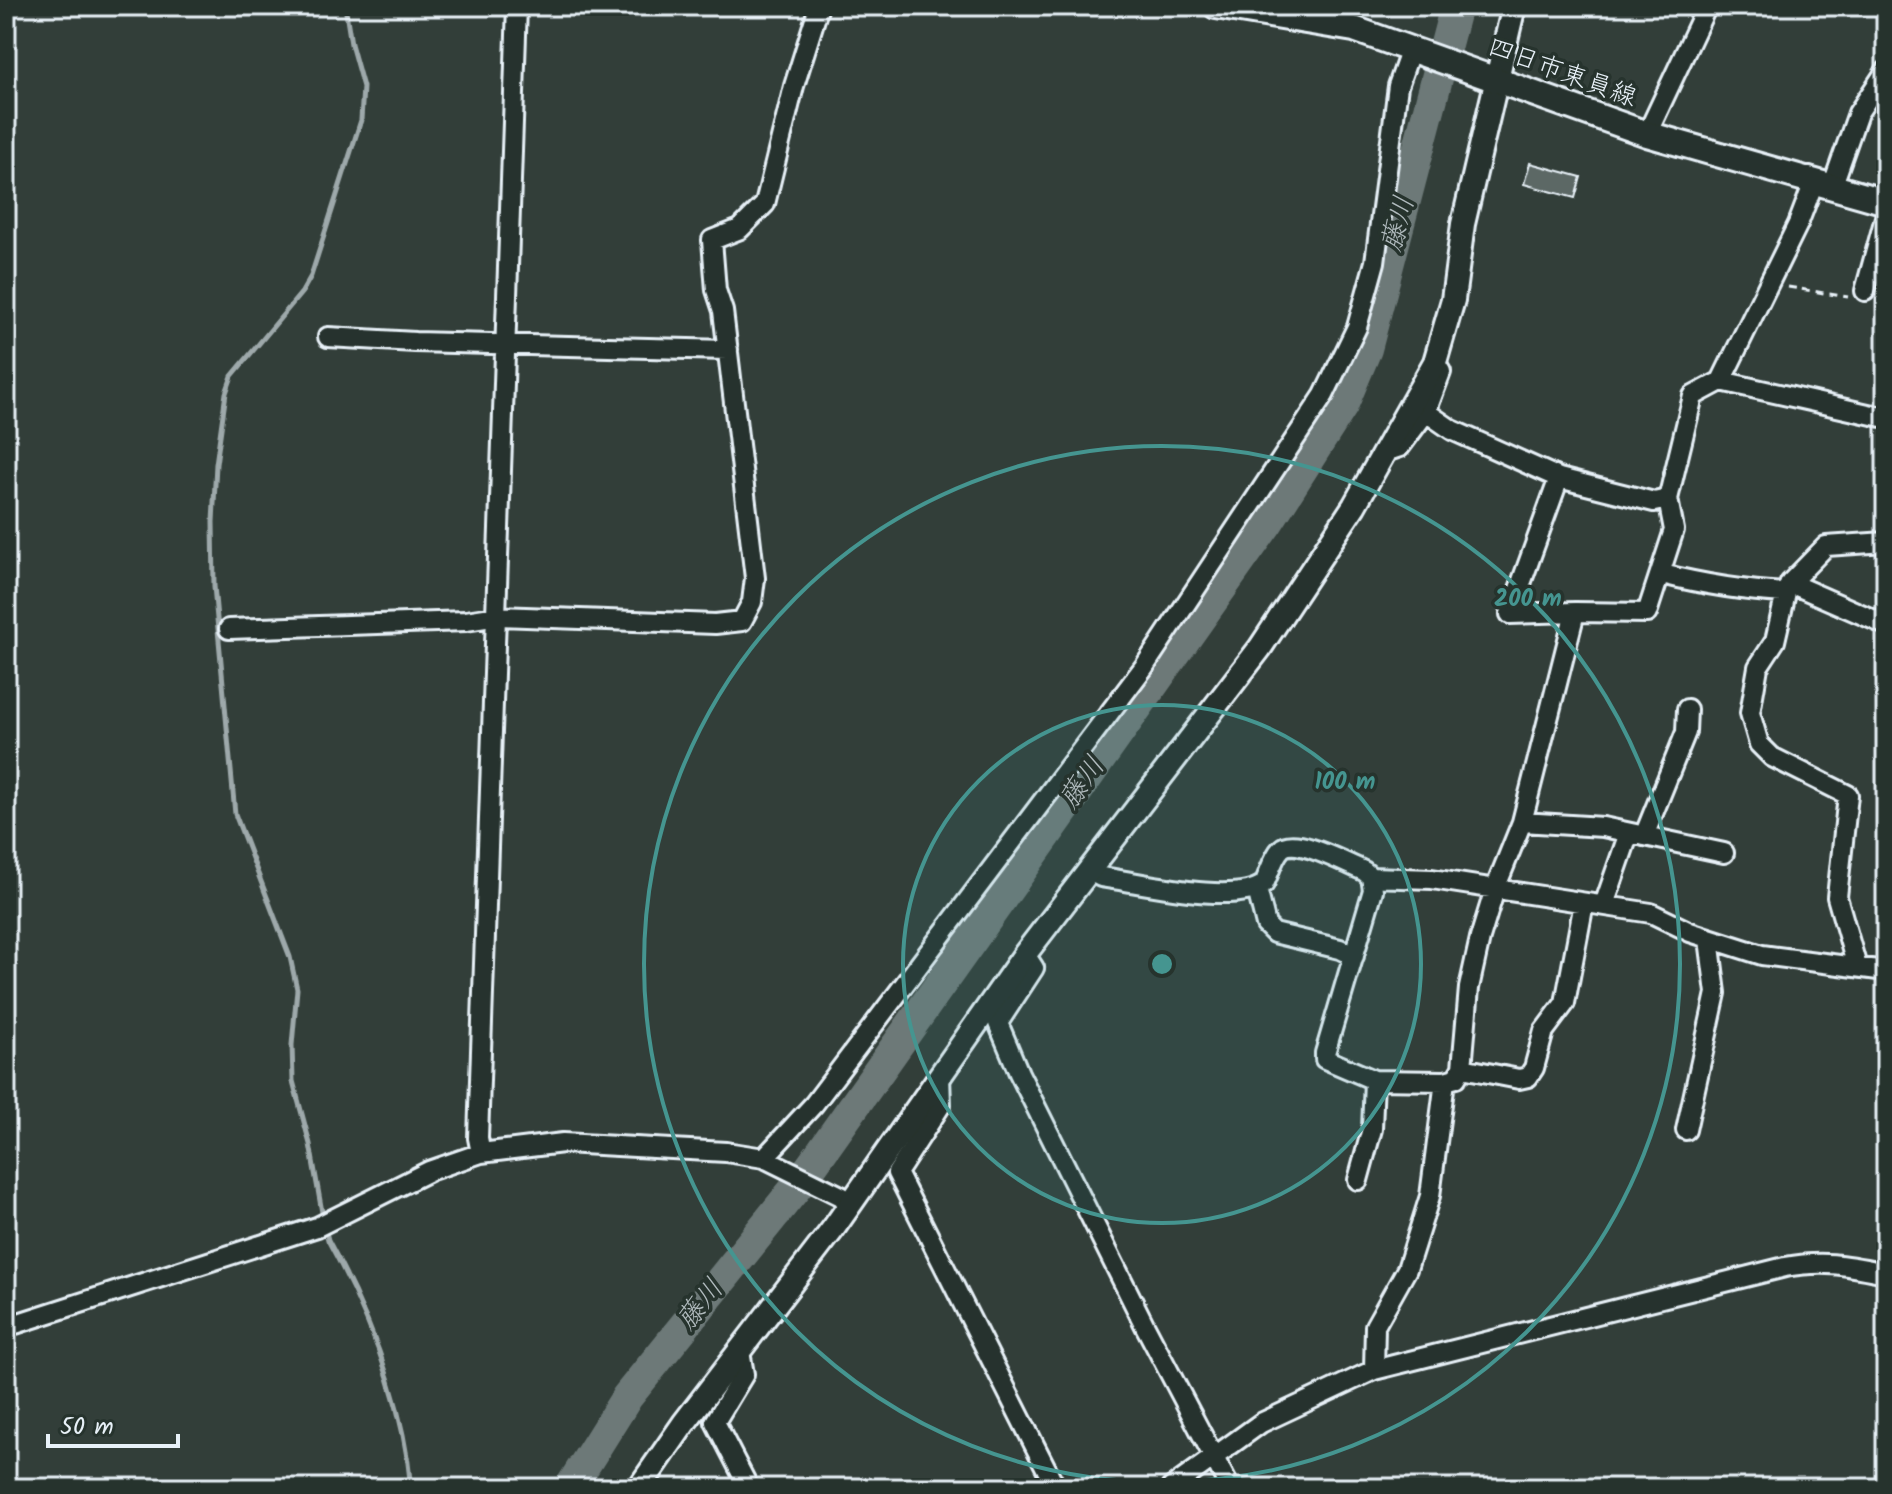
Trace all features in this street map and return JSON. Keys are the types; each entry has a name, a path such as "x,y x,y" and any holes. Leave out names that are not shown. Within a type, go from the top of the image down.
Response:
{"main road":[{"name":"四日市東員線","path":"1216,6 1354,29 1647,134 1886,202"}],"street":[{"path":"481,1153 478,1138 517,6"},
{"path":"229,629 466,621 498,616 715,624 742,621 752,602 755,578 712,240 740,229 765,204 794,86 819,6"},
{"path":"639,1488 684,1423 740,1352 846,1200 940,1076 1025,954 1260,648 1354,506 1435,362 1453,300 1463,224 1514,6"},
{"path":"1647,134 1707,6"},
{"path":"770,1161 1144,667 1324,395 1357,327 1375,262 1398,86 1419,51"},
{"path":"1559,478 1510,614 1647,613 1674,530 1668,499 1693,396 1721,381 1798,224 1823,185 1858,113 1886,71"},
{"path":"1860,295 1886,214"},
{"path":"328,337 728,350"},
{"path":"1382,453 1400,447 1426,412 1441,372 1435,362"},
{"path":"1721,381 1886,418"},
{"path":"1426,412 1452,430 1559,478 1654,502 1668,499"},
{"path":"1857,967 1837,897 1848,795 1772,757 1759,744 1750,713 1758,667 1775,641 1788,588 1826,546 1886,542"},
{"path":"1662,574 1691,581 1788,588 1886,625"},
{"path":"1371,877 1373,890 1325,1059 1374,1080 1445,1081 1456,1078 1462,1068 1469,988 1495,889 1522,822 1575,612"},
{"path":"1604,905 1686,732 1687,709"},
{"path":"1522,822 1603,827 1724,853"},
{"path":"1089,871 1101,877 1210,893 1257,889 1264,884 1280,849 1289,844 1304,846 1364,871 1371,877 1432,879 1651,913 1709,939 1762,955 1886,971"},
{"path":"1257,889 1266,925 1274,933 1340,949 1354,956"},
{"path":"1462,1068 1519,1079 1528,1077 1534,1068 1544,1031 1565,1003 1584,903"},
{"path":"1686,1130 1716,993 1709,939"},
{"path":"1025,954 1034,968 998,1023 1033,1101 1230,1488"},
{"path":"940,1076 941,1105 897,1173 1056,1488"},
{"path":"1358,1180 1372,1129 1374,1080"},
{"path":"1374,1370 1375,1326 1407,1269 1430,1196 1445,1081"},
{"path":"6,1327 323,1225 429,1171 481,1153 563,1143 726,1152 770,1161 846,1200"},
{"path":"1171,1488 1261,1423 1374,1370 1785,1267 1834,1262 1886,1273"},
{"path":"740,1352 744,1374 715,1422 749,1488"}],"path":[{"path":"1770,280 1778,285 1860,295"}],"building":[{"path":"1530,163 1581,177 1575,198 1524,184"}],"waterway":[{"path":"323,1218 310,1144 293,1081 292,1045 297,989 290,957 235,814 214,586 213,522 216,464 226,393 232,376 302,292 311,276 361,120 363,87 345,6"},
{"name":"藤川","path":"570,1488 627,1397 798,1185 1268,522 1342,406 1366,349 1456,6"},
{"path":"325,1228 382,1360 401,1423 411,1488"}]}
